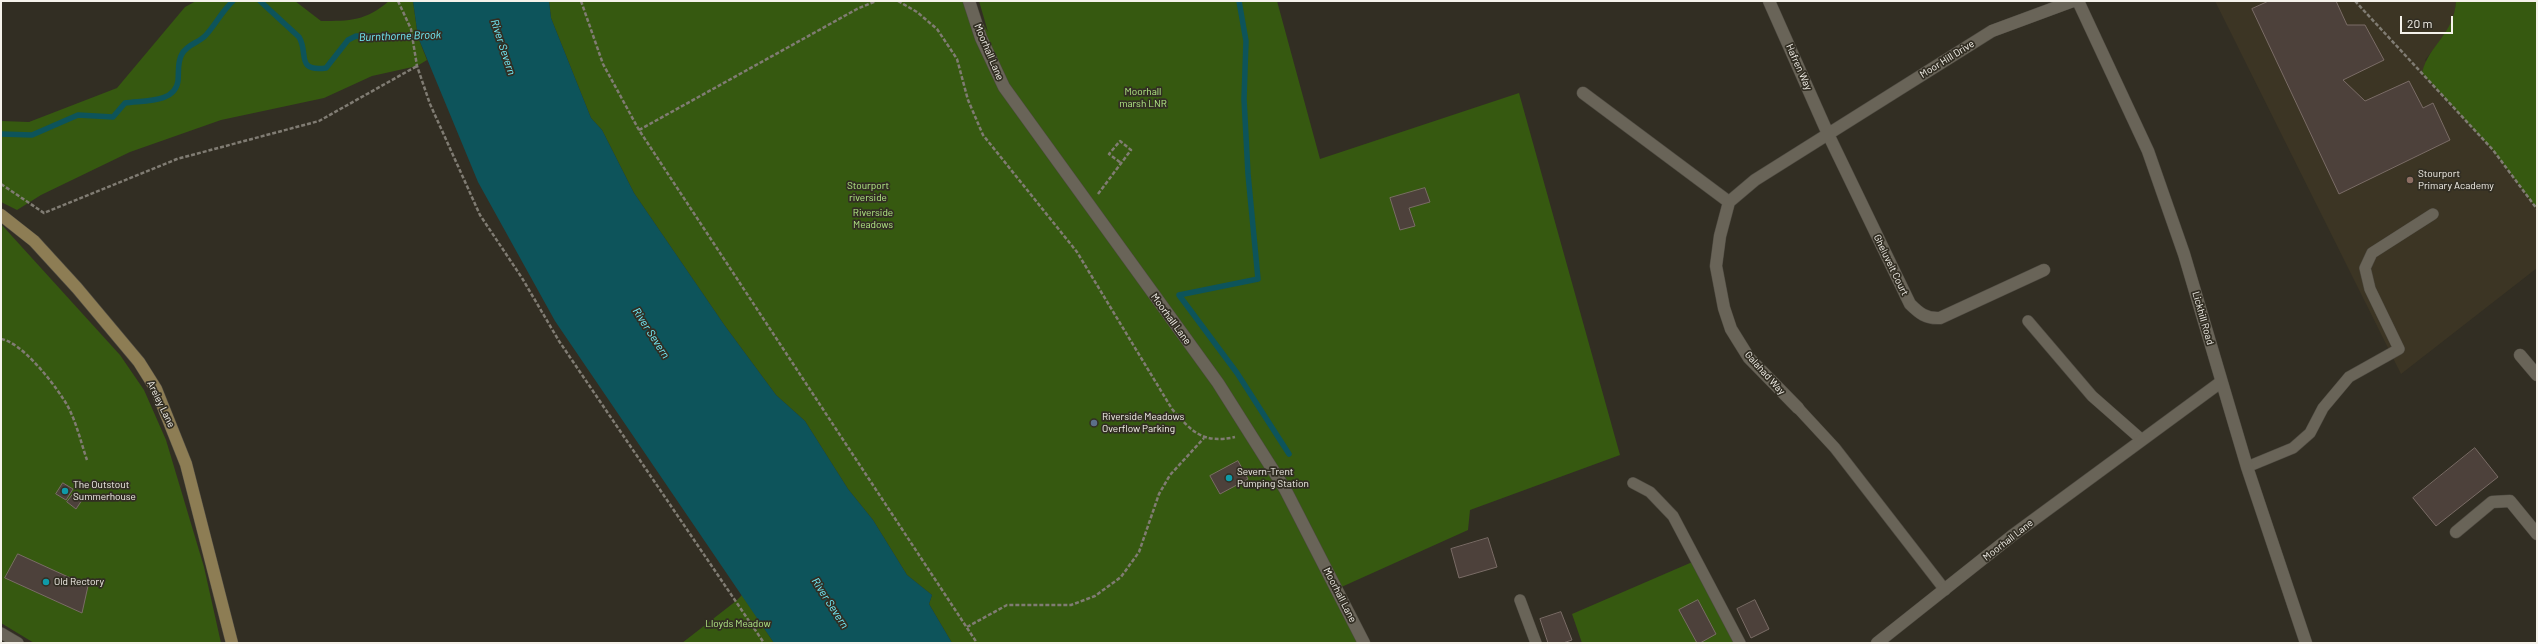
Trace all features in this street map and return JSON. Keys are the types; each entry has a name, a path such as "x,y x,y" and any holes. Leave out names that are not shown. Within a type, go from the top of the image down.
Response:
{"street":[{"name":"Moorhall Lane","path":"969,1 982,38 1004,87 1218,383 1249,430 1285,490 1364,643"},
{"name":"Hafren Way","path":"1769,1 1828,134"},
{"name":"Moor Hill Drive","path":"1828,134 1992,31 2073,1"},
{"name":"Lickhill Road","path":"2078,1 2148,151 2184,254 2247,467 2306,643"},
{"path":"1583,93 1729,202 1755,180 1828,134"},
{"name":"Gheluvelt Court","path":"1828,134 1910,304 1921,314 1931,319 1940,318 2044,270"},
{"name":"Galahad Way","path":"1729,202 1720,236 1716,266 1726,315 1731,329 1749,358 1798,408"},
{"name":"Areley Lane","path":"1,214 34,241 77,288 139,362 156,389 186,464 232,643"},
{"path":"2520,355 2537,375"},
{"name":"Moorhall Lane","path":"1877,643 2013,535 2221,382"},
{"path":"2456,532 2492,502 2510,501 2537,534"}],"lane":[{"path":"2247,467 2293,448 2310,433 2323,408 2349,377 2399,349 2370,289 2365,268 2372,253 2433,214"},
{"path":"2028,321 2092,396 2142,440"},
{"name":"Galahad Way","path":"1798,408 1835,448 1945,590"},
{"path":"1633,483 1650,492 1673,516 1740,643"},
{"path":"1520,600 1536,643"},
{"path":"1,633 18,643"}],"path":[{"path":"398,1 411,29 415,45 417,66 450,154 480,216 522,278 559,341 764,643"},
{"path":"581,1 603,64 639,130 977,643"},
{"path":"639,130 857,9 876,1"},
{"path":"898,1 917,12 937,29 957,59 968,100 983,135 1076,252 1172,409 1187,426 1204,438 1224,439 1240,436 1249,430"},
{"path":"2355,1 2493,150 2537,209"},
{"path":"1,184 44,213 177,159 319,121 417,66"},
{"path":"1088,204 1121,163 1131,150 1120,141 1110,154 1121,163"},
{"path":"1,339 9,340 26,354 63,398 77,431 86,460"},
{"path":"967,627 1007,605 1025,603 1071,605 1095,596 1121,576 1139,552 1159,494 1170,475 1204,438"}],"shaded area":[{"name":"Stourport Primary Academy","path":"2215,1 2456,1 2455,12 2448,31 2425,60 2537,209 2537,268 2401,374"}],"green space":[{"path":"196,1 295,1 321,21 341,21 373,13 389,1 413,1 418,37 427,60 417,66 372,76 324,98 221,120 130,152 41,195 17,210 1,202 1,121 29,122 117,88 185,7"},
{"path":"549,1 970,1 988,32 979,1 1277,1 1320,159 1519,93 1620,455 1470,510 1468,530 1337,589 1360,643 952,643 929,604 932,595 907,575 873,520 848,489 805,421 776,395 725,326 634,193 602,130 591,118 551,18"},
{"path":"2456,1 2537,1 2537,209 2493,150 2422,73 2430,54 2451,23"},
{"path":"1,224 120,355 144,390 166,440 204,567 221,643 34,643 1,623"},
{"path":"1697,560 1739,643 1582,643 1572,614"},
{"name":"Lloyds Meadow","path":"742,595 774,643 682,643 736,601"}],"water":[{"name":"River Severn","path":"413,1 549,1 551,18 591,118 602,130 634,193 725,326 776,395 805,421 848,489 873,520 907,575 932,595 929,604 952,643 774,643 555,321 478,182 418,37"}],"building":[{"path":"2269,1 2336,1 2347,25 2365,25 2384,60 2343,80 2365,101 2409,81 2423,108 2433,103 2450,140 2339,194 2252,9"},
{"path":"1425,188 1430,202 1409,208 1415,226 1400,230 1390,198"},
{"path":"2475,448 2498,477 2436,526 2413,498"},
{"name":"Severn-Trent Pumping Station","path":"1238,461 1248,479 1220,494 1210,476"},
{"name":"The Outstout Summerhouse","path":"63,483 73,489 66,500 56,494"},
{"path":"74,493 82,500 76,509 67,502"},
{"path":"1488,538 1497,567 1459,578 1451,549"},
{"name":"Old Rectory","path":"18,554 88,586 82,613 5,578"},
{"path":"1698,600 1716,634 1700,643 1697,643 1679,610"},
{"path":"1755,600 1769,629 1751,638 1737,609"},
{"path":"1561,612 1572,640 1563,643 1548,643 1540,619"}],"waterway":[{"name":"Burnthorne Brook","path":"1,134 32,135 78,115 113,117 125,103 156,100 171,94 176,88 178,81 180,57 184,51 206,35 233,1"},
{"name":"Burnthorne Brook","path":"260,1 299,37 302,43 306,64 310,67 326,68 348,40 356,36 425,37"},
{"path":"1239,1 1246,41 1244,99 1248,174 1258,279 1179,295 1237,373 1289,454"}],"place":[{"name":"Stourport Primary Academy","path":"2410,180"},
{"name":"Riverside Meadows Overflow Parking","path":"1094,423"},
{"name":"Severn-Trent Pumping Station","path":"1229,478"},
{"name":"The Outstout Summerhouse","path":"65,491"},
{"name":"Old Rectory","path":"46,582"}],"park label":[{"name":"Moorhall marsh LNR","path":"1143,98"},
{"name":"Stourport riverside","path":"868,192"},
{"name":"Riverside Meadows","path":"873,218"}]}
